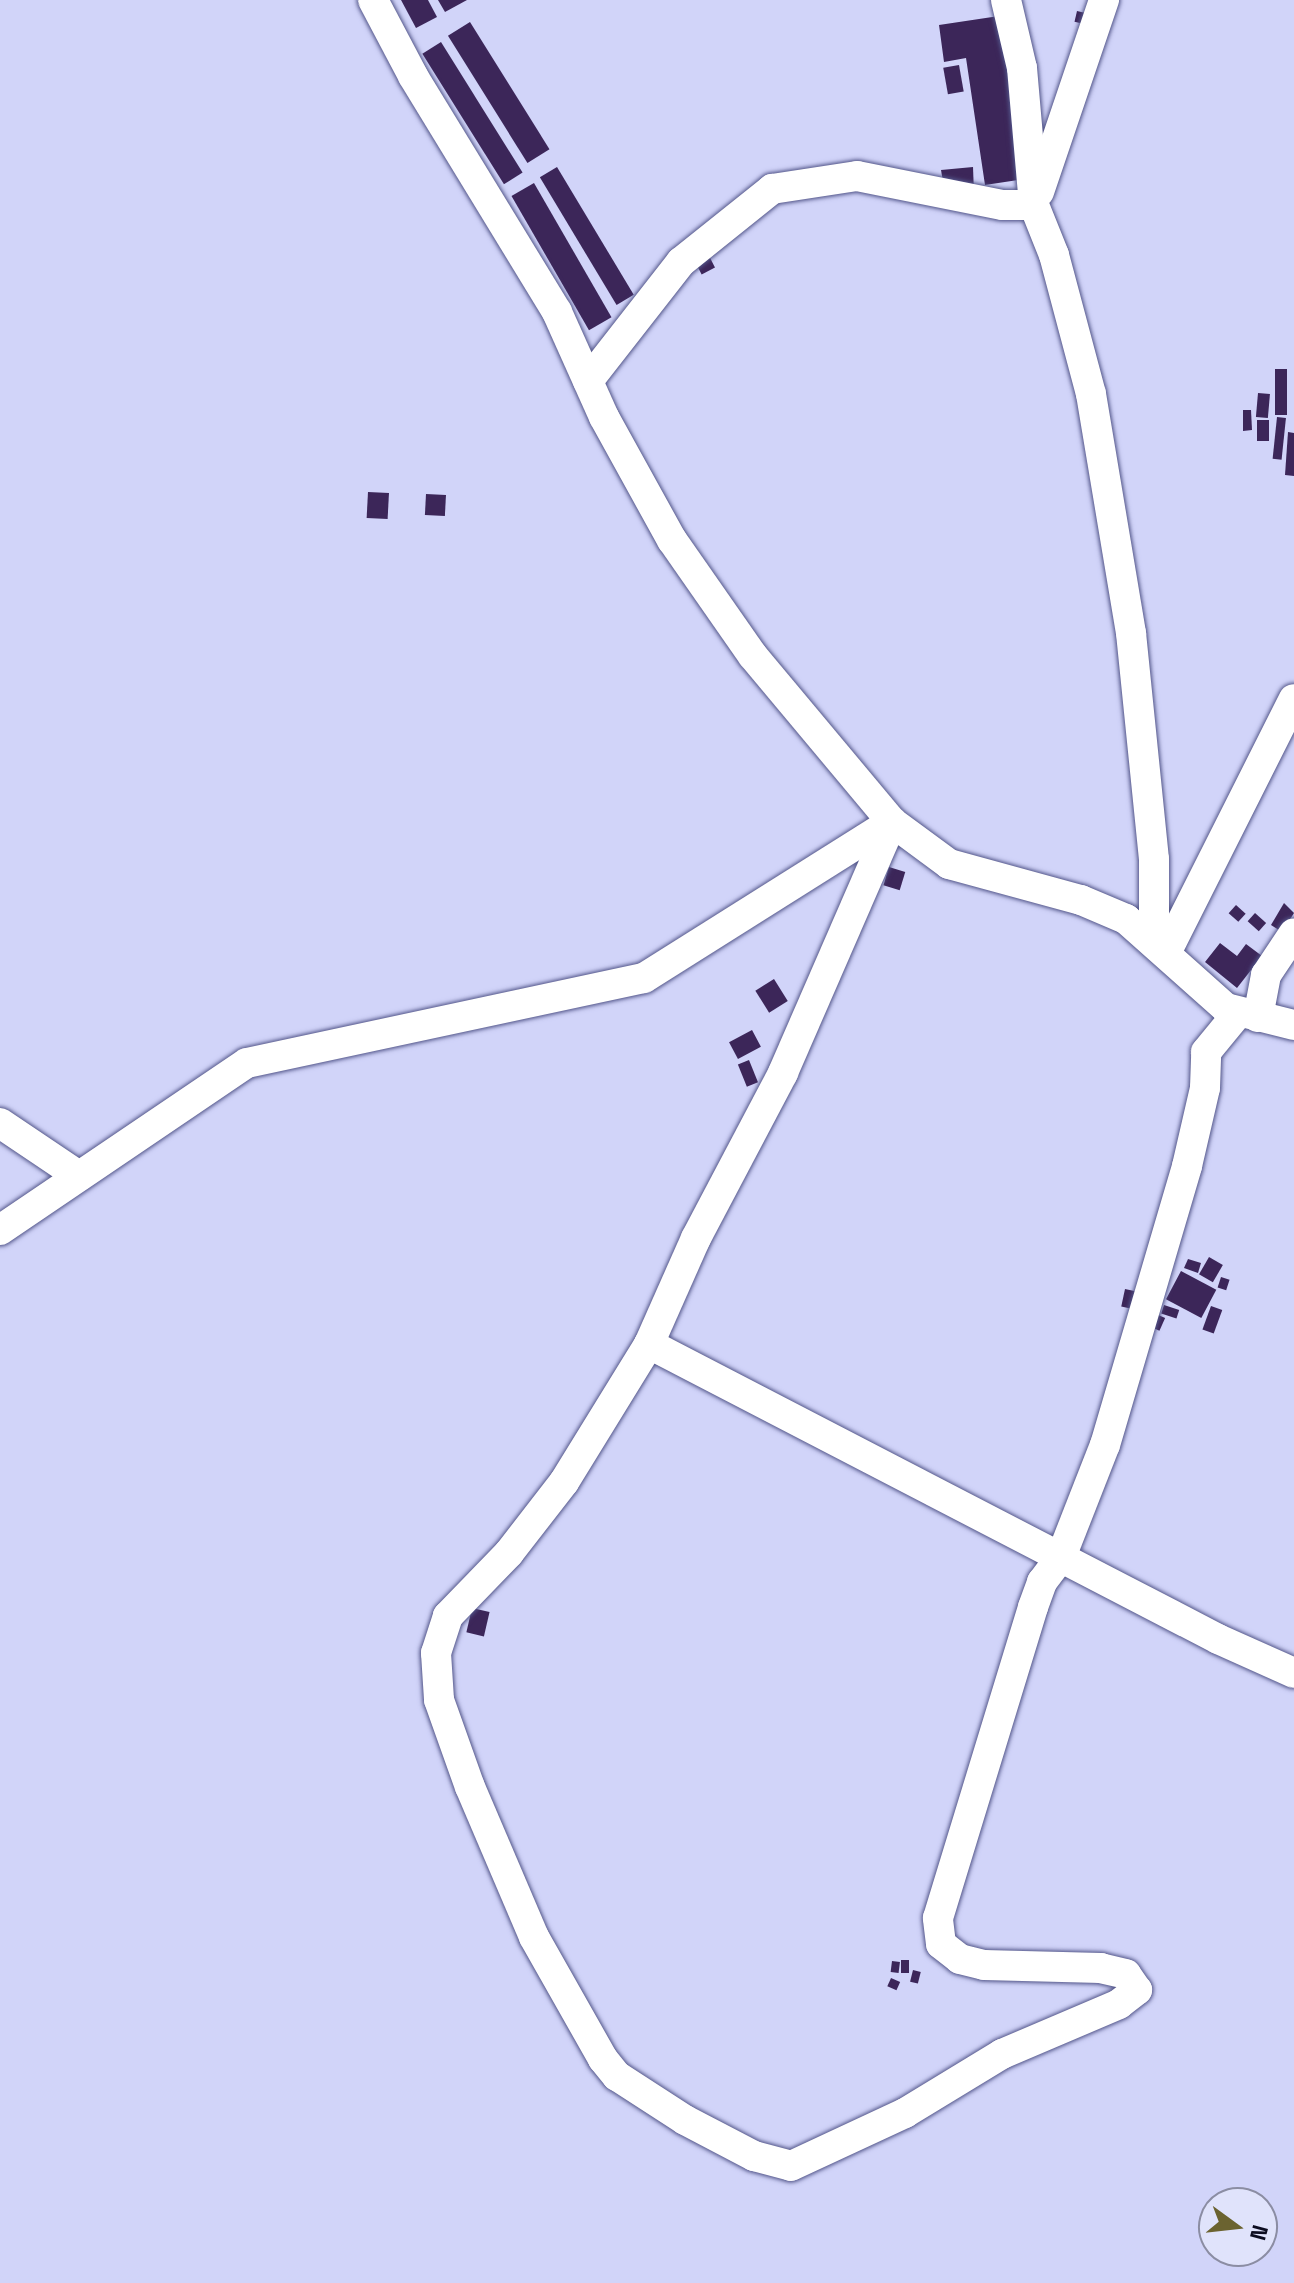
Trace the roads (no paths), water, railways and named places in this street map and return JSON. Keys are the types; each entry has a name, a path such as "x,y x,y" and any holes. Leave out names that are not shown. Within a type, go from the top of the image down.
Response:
{"street":[{"path":"373,0 436,116 521,247 672,540 753,656 892,822 949,864 1100,907 1160,947 1208,994 1248,1015 1294,1025"},
{"path":"1006,0 1022,68 1034,205 1054,255 1091,394 1120,564 1150,813 1160,947"},
{"path":"1034,205 1104,0"},
{"path":"588,381 681,262 772,189 857,176 1002,205 1034,205"},
{"path":"1160,947 1294,699"},
{"path":"0,1230 247,1063 644,978 892,822"},
{"path":"892,822 783,1073 696,1238 649,1344 564,1482 509,1553 448,1616 436,1670 439,1700 470,1787 534,1937 589,2039 617,2076 716,2137 754,2156 791,2166 905,2113 1002,2054 1119,2004 1137,1990 1126,1974 1101,1968 960,1959 941,1944 938,1932 943,1898 1042,1582 1061,1557 1105,1445 1160,1265 1205,1088 1206,1052 1248,1015 1266,975 1294,933"},
{"path":"0,1123 79,1176"},
{"path":"649,1344 1061,1557 1294,1673"}]}
